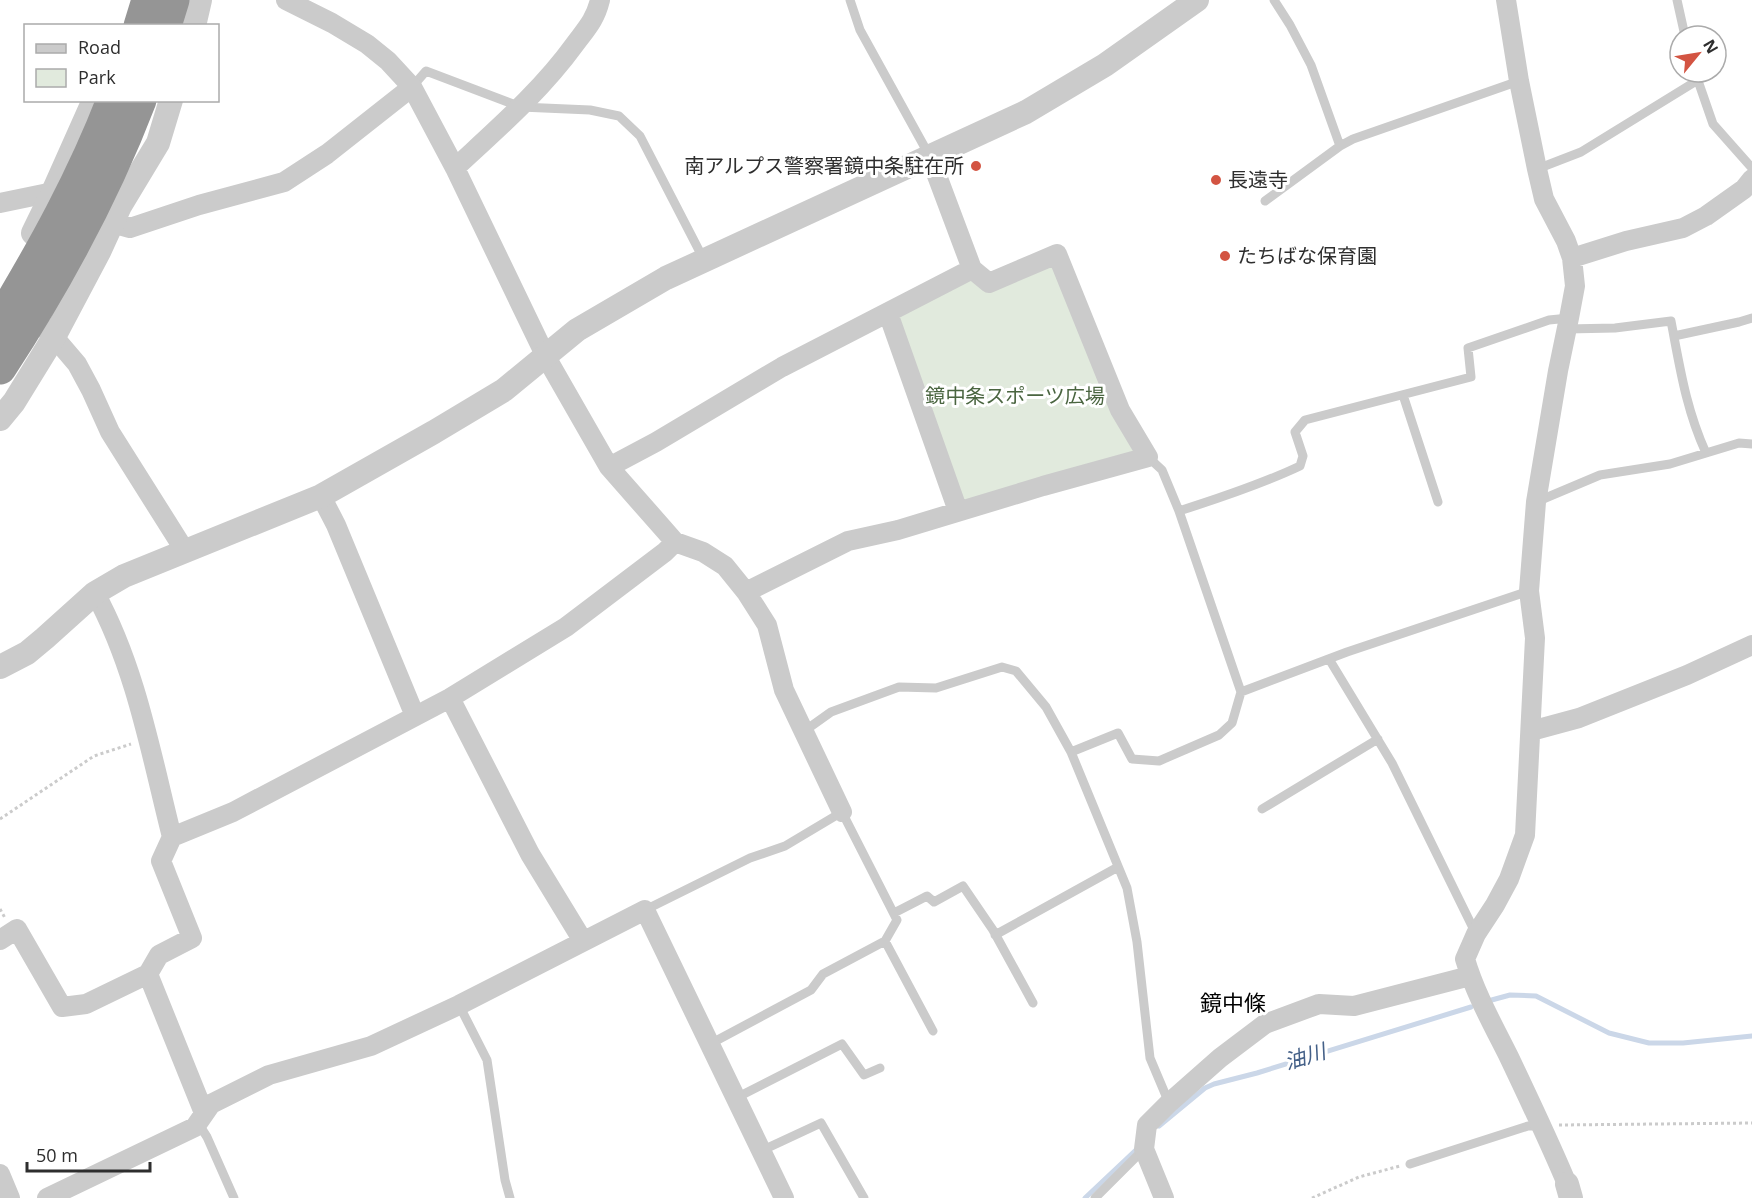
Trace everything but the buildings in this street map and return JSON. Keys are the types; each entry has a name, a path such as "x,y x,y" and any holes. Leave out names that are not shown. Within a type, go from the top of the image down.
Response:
{"highway":[{"path":"141,24 148,0"},
{"path":"166,24 173,0"},
{"path":"0,321 62,213 100,134 112,102"},
{"path":"0,368 48,290 86,221 123,144 139,102"}],"street":[{"path":"126,24 135,0"},
{"path":"194,24 200,0"},
{"path":"286,0 332,22 367,44 388,61 412,87 455,168 546,357 609,467 675,542 703,552 725,566 746,592 767,626 784,690 842,812"},
{"path":"455,168 521,107 561,64 596,17 600,0"},
{"path":"0,668 27,653 95,593 124,576 321,496 504,390 577,330 666,278 1026,112 1105,65 1197,0"},
{"path":"1506,0 1519,81 1544,199 1566,241 1572,258 1575,286 1558,370 1536,502 1529,591 1535,638 1525,835 1509,879 1476,934 1465,959 1470,976 1543,1126 1569,1191"},
{"path":"0,203 54,192 77,199 112,223 130,228 199,205 284,182 327,154 412,87"},
{"path":"93,102 54,192 0,291 54,337 77,364 110,432 185,551"},
{"path":"0,419 14,402 54,337 112,223 158,143 170,102"},
{"path":"746,592 848,541 898,530 1148,457 1120,410 1057,254 989,283 972,269 930,157"},
{"path":"1572,258 1626,241 1683,228 1716,209 1744,189 1752,179"},
{"path":"609,467 656,442 782,367 972,269"},
{"path":"888,313 958,511"},
{"path":"321,496 415,716"},
{"path":"0,940 17,929 62,1007 86,1004 148,974 159,955 192,938 160,861 172,837 232,812 450,698 566,627 675,542"},
{"path":"95,593 108,617 130,673 172,837"},
{"path":"1531,731 1579,718 1687,675 1752,645"},
{"path":"450,698 530,854 583,941"},
{"path":"47,1198 195,1127 212,1104 269,1075 371,1046 459,1005 645,909 784,1198"},
{"path":"148,974 201,1118"},
{"path":"1164,1198 1144,1149 1147,1125 1220,1058 1265,1024 1319,1004 1354,1006 1470,976"},
{"path":"0,1174 10,1198"}],"lane":[{"path":"850,0 860,30 930,157"},
{"path":"1274,0 1311,66 1340,146"},
{"path":"1677,0 1682,24"},
{"path":"412,87 426,71 521,107 590,110 619,116 640,136 704,260"},
{"path":"1265,201 1353,139 1519,81"},
{"path":"1537,169 1581,152 1684,84"},
{"path":"1699,84 1713,124 1752,168"},
{"path":"1674,336 1752,318"},
{"path":"1179,511 1225,496 1300,466 1303,456 1295,432 1305,420 1471,377 1468,348 1549,320 1615,328 1671,321 1682,385 1695,429 1707,453"},
{"path":"1403,394 1438,502"},
{"path":"1536,502 1600,475 1670,464 1738,443 1752,444"},
{"path":"1071,752 1118,733 1132,759 1159,761 1219,735 1232,723 1241,693 1179,511 1162,470 1148,457"},
{"path":"1241,693 1329,659 1529,591"},
{"path":"1329,659 1392,763 1476,934"},
{"path":"803,732 831,712 899,687 936,688 1002,667 1016,671 1046,707 1071,752 1127,888 1137,942 1150,1058 1169,1103"},
{"path":"1262,809 1378,739"},
{"path":"645,909 750,858 785,846 842,812 894,913 897,920 885,941 823,974 811,990 710,1044"},
{"path":"995,935 1118,867"},
{"path":"894,913 927,896 934,902 963,886 995,935 1033,1003"},
{"path":"885,941 933,1031"},
{"path":"459,1005 487,1060 505,1180 510,1198"},
{"path":"736,1098 842,1044 864,1075 880,1068"},
{"path":"201,1118 234,1198"},
{"path":"761,1151 821,1123 864,1198"},
{"path":"1410,1164 1528,1126 1543,1126"},
{"path":"1095,1198 1144,1149"}],"path":[{"path":"0,819 94,756 146,738"},
{"path":"1543,1126 1752,1123"},
{"path":"1312,1198 1359,1177 1410,1164"}],"green space":[{"name":"鏡中条スポーツ広場","path":"1057,254 1139,459 958,511 888,313 972,269 990,283"}],"waterway":[{"name":"油川","path":"1488,1001 1510,995 1536,996 1609,1033 1649,1043 1683,1043 1752,1036"},
{"name":"油川","path":"1159,1126 1205,1088 1214,1084 1257,1073 1471,1007"},
{"name":"油川","path":"1085,1198 1137,1149"}],"place":[{"name":"南アルプス警察署鏡中条駐在所","path":"976,166"},
{"name":"長遠寺","path":"1216,180"},
{"name":"たちばな保育園","path":"1225,256"}],"district":[{"name":"鏡中條","path":"1233,1003"}]}
